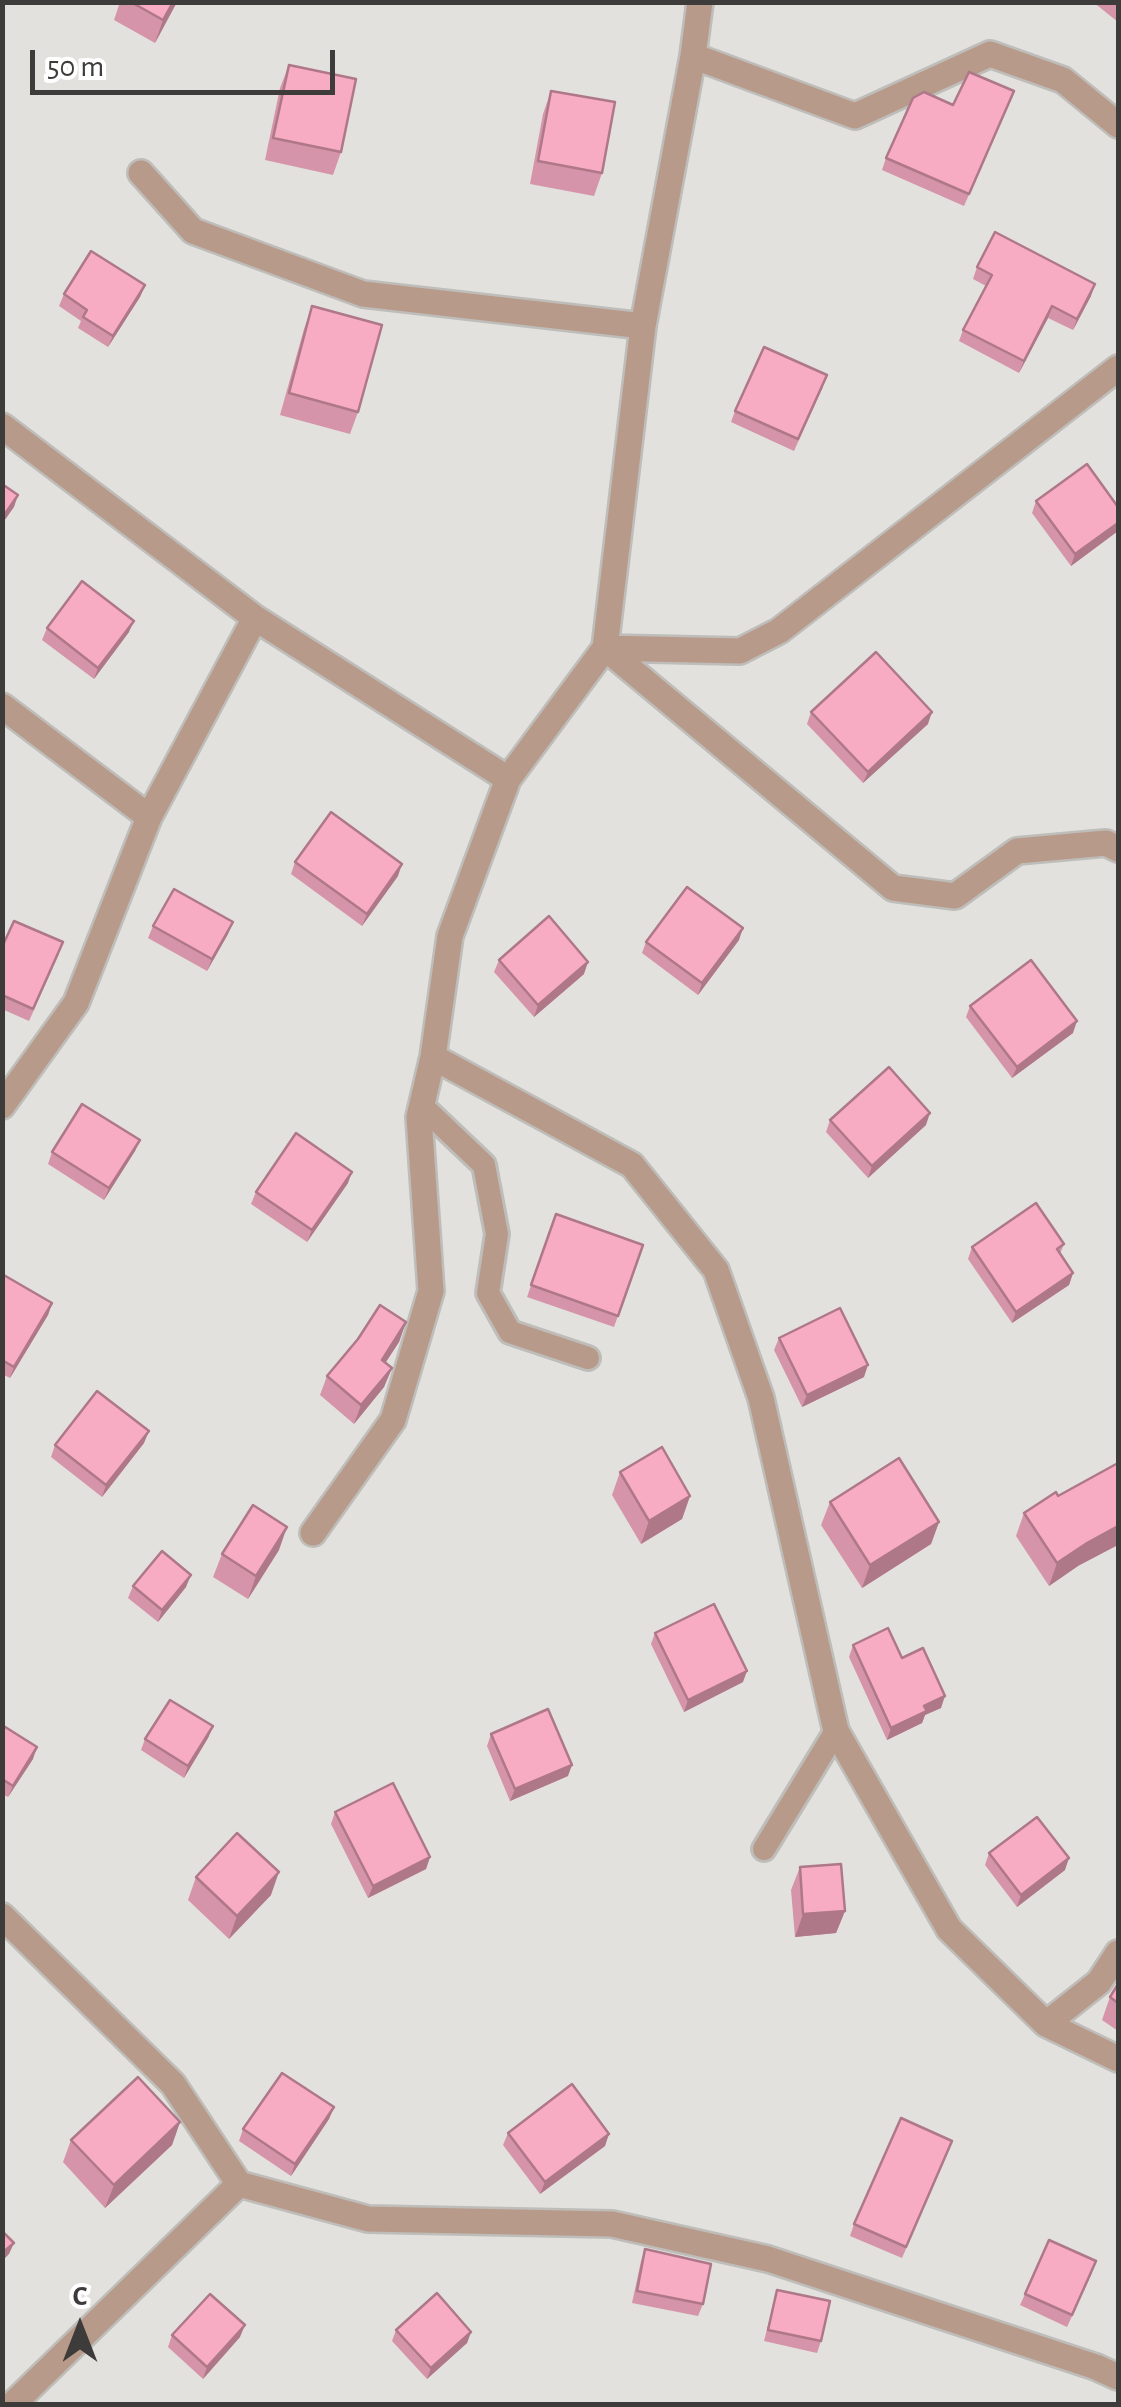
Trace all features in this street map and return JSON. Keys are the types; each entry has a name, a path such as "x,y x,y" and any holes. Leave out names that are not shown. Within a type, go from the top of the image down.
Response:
{"street":[{"path":"312,1533 393,1420 431,1291 420,1116 433,1058 450,936 508,778 605,648 643,326 700,2"},
{"path":"692,56 855,116 990,54 1063,80 1118,125"},
{"path":"142,173 193,231 363,294 643,326"},
{"path":"605,648 740,651 779,631 1118,368"},
{"path":"2,426 255,618 508,778"},
{"path":"2,1106 76,1003 149,817 255,618"},
{"path":"605,648 893,888 955,896 1017,851 1106,843 1118,849"},
{"path":"2,706 149,817"},
{"path":"433,1058 632,1165 716,1270 762,1398 836,1731 949,1929 1046,2024 1118,2059"},
{"path":"2,1916 174,2084 239,2184 368,2219 612,2224 768,2259 1118,2377"},
{"path":"1046,2024 1099,1982 1118,1953"},
{"path":"13,2404 239,2184"}],"lane":[{"path":"422,1106 484,1165 497,1234 488,1293 510,1332 588,1358"},
{"path":"764,1849 836,1731"}],"building":[{"path":"131,2 173,2 163,20"},
{"path":"289,65 356,79 341,152 273,138"},
{"path":"969,72 1014,91 969,194 886,158 913,98 924,92 953,105"},
{"path":"551,91 615,102 602,173 538,161"},
{"path":"995,232 1095,284 1077,319 1052,306 1024,361 963,330 992,275 977,267"},
{"path":"91,251 145,285 113,336 83,317 87,310 64,294"},
{"path":"312,306 382,325 358,412 289,393"},
{"path":"764,347 827,375 798,439 735,411"},
{"path":"1087,464 1118,507 1118,523 1075,554 1036,501"},
{"path":"2,484 18,495 2,518"},
{"path":"82,581 134,621 98,668 47,628"},
{"path":"876,652 932,712 868,772 811,712"},
{"path":"331,812 402,864 367,914 295,862"},
{"path":"687,887 743,928 702,983 646,942"},
{"path":"174,889 233,922 212,959 153,926"},
{"path":"549,916 588,962 538,1005 499,960"},
{"path":"14,921 63,942 33,1009 2,995 2,947"},
{"path":"1031,960 1077,1021 1017,1067 970,1006"},
{"path":"889,1067 930,1113 872,1166 830,1120"},
{"path":"82,1104 140,1140 109,1188 52,1152"},
{"path":"296,1133 352,1172 312,1230 256,1192"},
{"path":"1036,1203 1064,1244 1057,1249 1073,1273 1016,1312 972,1247"},
{"path":"556,1214 643,1245 618,1316 531,1285"},
{"path":"2,1274 52,1303 14,1367 2,1360"},
{"path":"380,1305 406,1322 382,1360 392,1368 361,1405 327,1376"},
{"path":"840,1308 868,1365 807,1395 779,1338"},
{"path":"97,1391 149,1431 106,1485 55,1445"},
{"path":"662,1447 690,1496 649,1521 620,1472"},
{"path":"899,1458 939,1522 870,1565 830,1502"},
{"path":"1118,1463 1118,1526 1057,1563 1024,1513 1056,1492 1058,1496"},
{"path":"253,1505 287,1527 256,1576 222,1554"},
{"path":"162,1551 191,1575 162,1610 133,1586"},
{"path":"714,1604 747,1671 688,1700 655,1633"},
{"path":"888,1628 902,1658 923,1648 945,1696 924,1706 927,1711 891,1728 853,1645"},
{"path":"170,1700 213,1726 188,1766 145,1739"},
{"path":"548,1709 572,1765 515,1789 491,1734"},
{"path":"2,1725 37,1747 13,1786 2,1779"},
{"path":"393,1783 430,1857 373,1886 335,1812"},
{"path":"1037,1817 1069,1858 1021,1895 989,1853"},
{"path":"237,1833 279,1872 237,1916 196,1877"},
{"path":"841,1864 845,1911 803,1914 800,1867"},
{"path":"1118,1984 1118,2003 1110,1997"},
{"path":"282,2073 334,2107 295,2164 243,2129"},
{"path":"138,2077 180,2122 114,2185 71,2140"},
{"path":"572,2084 609,2134 545,2182 508,2133"},
{"path":"901,2118 952,2141 906,2247 854,2224"},
{"path":"2,2231 14,2243 2,2253"},
{"path":"1049,2240 1096,2261 1072,2315 1025,2294"},
{"path":"645,2249 711,2264 703,2304 637,2291"},
{"path":"777,2290 830,2301 821,2341 768,2330"},
{"path":"437,2293 471,2332 431,2368 396,2330"},
{"path":"210,2294 245,2325 207,2367 172,2335"}]}
